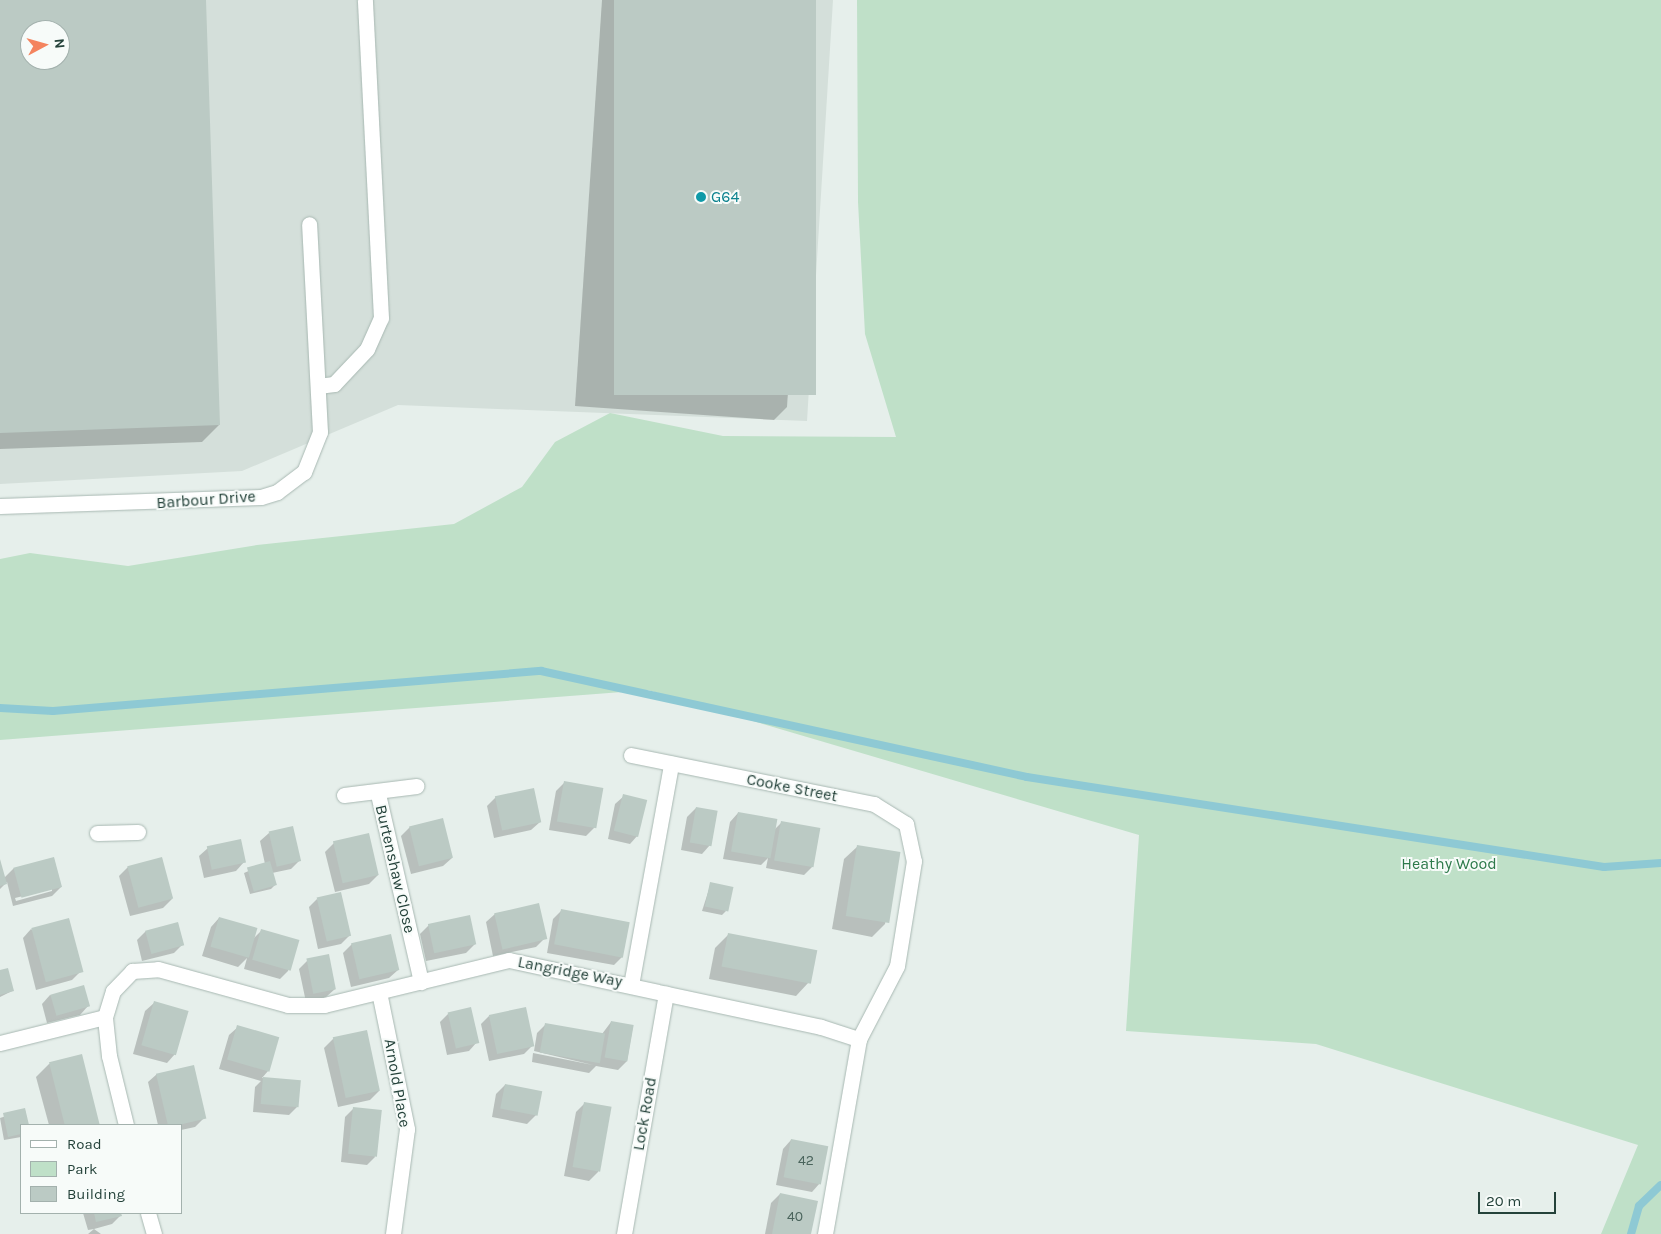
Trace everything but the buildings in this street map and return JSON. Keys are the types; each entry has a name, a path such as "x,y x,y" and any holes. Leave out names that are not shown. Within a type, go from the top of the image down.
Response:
{"street":[{"path":"318,386 334,384 367,349 381,318 365,0"},
{"name":"Barbour Drive","path":"0,506 148,504 277,492 304,472 313,456 320,432 309,224"},
{"path":"631,755 671,764 631,985"},
{"name":"Cooke Street","path":"671,764 874,804 906,824 914,861 897,966 859,1039"},
{"name":"Burtenshaw Close","path":"416,786 378,794 421,982"},
{"path":"344,795 378,794"},
{"path":"97,833 138,832"},
{"name":"Langridge Way","path":"126,1124 109,1056 105,1017 113,991 132,971 158,969 288,1005 324,1005 509,960 821,1027 859,1039"},
{"name":"Arnold Place","path":"379,992 406,1129 393,1234"},
{"name":"Lock Road","path":"624,1234 666,994"},
{"path":"0,1043 105,1017"},
{"path":"825,1234 859,1039"},
{"path":"148,1214 154,1234"}],"shaded area":[{"path":"0,0 833,0 807,421 398,405 242,471 0,484"}],"green space":[{"name":"Heathy Wood","path":"857,0 1661,0 1661,1234 1601,1234 1638,1145 1316,1044 1126,1031 1139,835 648,690 0,740 0,559 30,553 128,566 257,545 454,524 522,487 555,442 610,413 723,436 896,437 865,334 858,202"}],"waterway":[{"path":"0,708 53,711 541,671 1027,777 1604,867 1661,863"},
{"path":"1631,1234 1639,1206 1661,1185"}],"place":[{"name":"G64","path":"701,197"}]}
